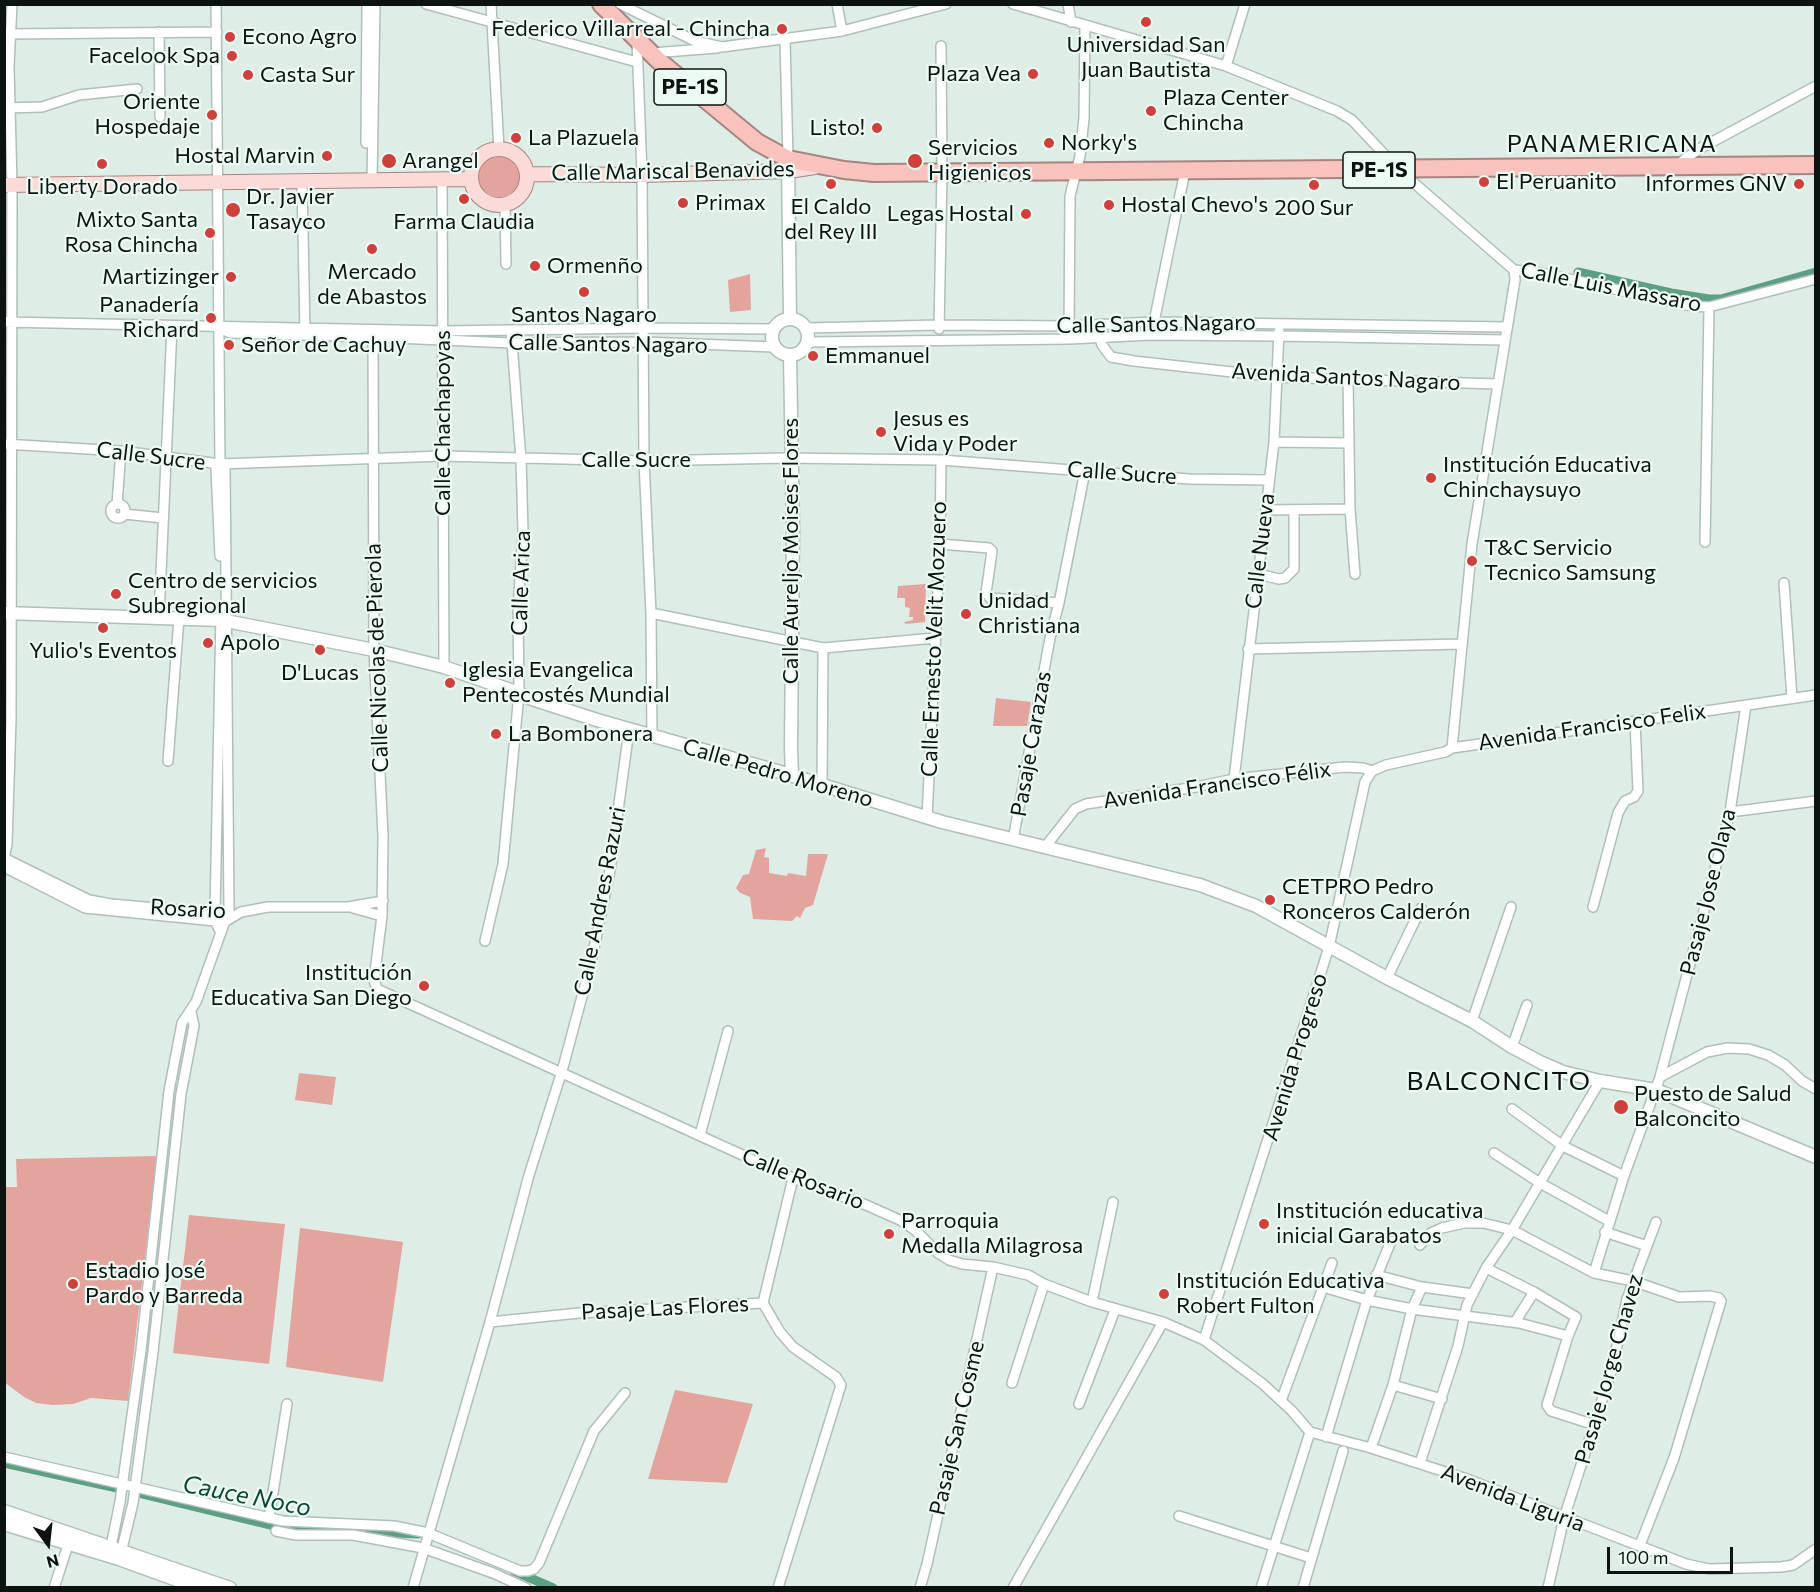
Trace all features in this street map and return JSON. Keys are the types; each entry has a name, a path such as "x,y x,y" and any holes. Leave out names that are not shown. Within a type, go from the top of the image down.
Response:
{"highway":[{"name":"PE-1S","path":"601,4 652,53 757,142 789,165 874,173 1815,165"}],"main road":[{"path":"499,149 515,154 525,166 527,174 519,197 497,205 482,200 476,194 470,179 471,170 482,155 499,149"},
{"path":"789,165 790,318"},
{"name":"Calle Mariscal Benavides","path":"527,174 642,175 789,165"},
{"path":"8,185 470,179"},
{"path":"790,318 798,320 807,328 808,342 802,351 790,355 783,353 775,346 773,329 781,321 790,318"},
{"name":"Calle Aureljo Moises Flores","path":"790,355 793,529 790,748 792,776"},
{"name":"Calle Pedro Moreno","path":"8,613 224,620 374,650 444,667 529,698 629,730 777,771 927,818 1200,885 1256,906 1387,978 1472,1021 1542,1063 1563,1072 1600,1081 1656,1090 1815,1157"},
{"path":"777,771 790,748"},
{"path":"4,1512 116,1553 231,1587"},
{"path":"4,1524 68,1545 116,1553 179,1584 199,1587"}],"street":[{"path":"5,859 11,719 8,613 7,34 12,4"},
{"path":"116,1553 121,1485 141,1350 169,1091 183,1023 191,1012 229,910 224,620 216,469 220,464 216,4"},
{"path":"367,4 369,180"},
{"path":"369,180 375,4"},
{"path":"426,4 637,62"},
{"path":"491,4 499,149"},
{"path":"620,4 636,8 695,41 722,47"},
{"path":"837,4 842,31"},
{"path":"652,53 700,51 842,31 946,4"},
{"name":"Calle Luis Massaro","path":"1013,4 1226,66 1352,120 1399,170 1514,270 1537,272 1691,306 1709,307 1815,279"},
{"path":"1068,4 1071,22"},
{"path":"1226,66 1245,4"},
{"path":"1069,339 1070,196 1077,171 1084,118 1085,25"},
{"path":"159,32 160,117"},
{"path":"7,34 217,32"},
{"path":"637,40 642,175 644,461 651,613 652,737"},
{"path":"785,40 789,165"},
{"path":"938,340 942,173 940,46"},
{"path":"1675,166 1699,149 1815,86"},
{"path":"7,108 42,107 78,95 137,89"},
{"path":"1154,322 1185,171"},
{"name":"Calle Chachapoyas","path":"442,179 444,667"},
{"path":"302,181 305,332"},
{"path":"505,204 506,264"},
{"path":"1452,748 1472,544 1515,280 1514,270"},
{"path":"1705,542 1709,307"},
{"path":"8,322 442,336"},
{"name":"Calle Santos Nagaro","path":"807,328 939,325 1069,326 1154,322 1506,327"},
{"name":"Calle Nueva","path":"1234,779 1274,442 1279,323"},
{"path":"159,617 172,327"},
{"name":"Calle Santos Nagaro","path":"442,336 511,330 773,329"},
{"name":"Calle Arica","path":"485,941 503,864 519,693 518,609 523,532 521,459 511,330"},
{"name":"Calle Nicolas de Pierola","path":"373,333 374,650 383,836 383,901 375,986"},
{"name":"Calle Santos Nagaro","path":"808,342 1069,339 1151,335 1504,340"},
{"name":"Calle Santos Nagaro","path":"442,336 511,343 643,342 775,346"},
{"name":"Avenida Santos Nagaro","path":"1100,338 1105,352 1111,357 1277,377 1497,384"},
{"path":"1348,380 1350,509 1355,574"},
{"path":"1274,442 1349,443"},
{"name":"Calle Sucre","path":"8,443 121,451 220,464 443,456 644,461 790,458 941,460 1189,478 1269,480"},
{"path":"121,451 117,504 110,510 112,517 119,518 124,514 163,518"},
{"name":"Calle Ernesto Velit Mozuero","path":"927,818 941,460"},
{"name":"Pasaje Carazas","path":"1013,840 1050,638 1085,471"},
{"path":"1266,510 1350,509"},
{"path":"1258,574 1279,579 1285,578 1294,569 1294,511"},
{"path":"939,544 989,548 992,551 986,593 990,598 1059,603"},
{"path":"1784,583 1792,698"},
{"path":"651,613 823,648 935,638"},
{"path":"168,761 179,618"},
{"path":"220,931 215,917 224,620"},
{"path":"1248,649 1461,644"},
{"path":"822,786 823,648"},
{"name":"Avenida Francisco Felix","path":"1372,771 1386,765 1445,752 1452,748 1815,695"},
{"name":"Pasaje Jose Olaya","path":"1594,1273 1605,1232 1660,1077 1730,812 1746,705"},
{"path":"1593,907 1618,813 1625,801 1634,797 1638,791 1635,721"},
{"name":"Calle Andres Razuri","path":"413,1587 591,963 610,870 629,730"},
{"name":"Avenida Francisco Félix","path":"1045,848 1075,809 1086,804 1234,779 1345,767 1372,771"},
{"name":"Avenida Progreso","path":"1204,1340 1329,947 1365,782 1372,771"},
{"path":"1730,812 1815,801"},
{"name":"Rosario","path":"5,859 88,900 215,917 226,921 241,912"},
{"name":"Rosario","path":"4,867 85,908 215,917 229,910 241,912"},
{"path":"241,912 268,907 348,907 383,901"},
{"path":"348,907 382,916"},
{"path":"1472,1021 1511,907"},
{"path":"1387,978 1422,908"},
{"name":"Calle Rosario","path":"375,986 380,991 562,1071 793,1178 902,1221 915,1230 938,1253 950,1260 1028,1275 1044,1284 1092,1302 1163,1322 1204,1340 1263,1384 1310,1432"},
{"path":"1512,1047 1527,1005"},
{"path":"116,1553 135,1488 153,1352 181,1094 194,1026 191,1012"},
{"path":"700,1135 728,1031"},
{"path":"1660,1077 1707,1052 1728,1048 1749,1049 1768,1055 1785,1065 1802,1081 1815,1089"},
{"path":"1420,1463 1458,1346 1463,1315 1486,1268 1512,1230 1600,1081"},
{"path":"1512,1109 1563,1146 1624,1176"},
{"path":"1494,1152 1540,1183 1610,1221"},
{"path":"763,1303 793,1178"},
{"path":"1092,1302 1113,1202"},
{"path":"155,1217 167,1218"},
{"name":"Pasaje Jorge Chavez","path":"1548,1587 1564,1518 1612,1369 1627,1299 1656,1222"},
{"path":"1420,1245 1431,1233 1464,1223 1483,1223 1512,1230 1594,1273 1633,1281 1679,1297 1715,1296 1721,1301 1674,1458 1640,1545"},
{"path":"1605,1232 1647,1246"},
{"path":"1326,1437 1367,1300 1391,1241"},
{"path":"1281,1401 1332,1263"},
{"name":"Pasaje San Cosme","path":"920,1587 993,1267"},
{"path":"1486,1268 1534,1292 1576,1317 1547,1405 1551,1411 1595,1425"},
{"path":"1376,1275 1422,1287 1473,1294"},
{"path":"1012,1383 1044,1284"},
{"path":"1323,1287 1367,1300 1412,1309 1515,1322 1568,1336"},
{"path":"1371,1448 1393,1384 1412,1309 1422,1287"},
{"path":"1515,1322 1534,1292"},
{"name":"Pasaje Las Flores","path":"490,1322 579,1313 763,1303 780,1332 793,1347 840,1382 840,1389 778,1587"},
{"path":"1079,1404 1115,1310"},
{"path":"1013,1587 1163,1322"},
{"path":"141,1350 153,1352"},
{"path":"1393,1384 1442,1399"},
{"path":"4,1456 283,1521 394,1526 428,1533 520,1571 528,1571 534,1569 539,1563 594,1431 625,1393"},
{"path":"269,1518 287,1404"},
{"path":"1261,1587 1310,1432"},
{"name":"Avenida Liguria","path":"1310,1432 1420,1463 1686,1564 1709,1569 1793,1565 1815,1549"},
{"path":"1303,1587 1344,1451"},
{"path":"1179,1516 1311,1558"},
{"path":"276,1531 296,1535 353,1535 423,1548 526,1587"},
{"path":"54,1587 68,1545"}],"shaded area":[{"path":"499,155 507,156 514,161 519,168 519,184 514,191 507,196 499,197 491,196 484,191 479,184 478,176 479,168 484,161 491,156"},
{"path":"750,274 751,310 730,312 728,280"},
{"path":"926,584 925,622 906,624 904,622 913,620 913,617 909,617 910,608 905,607 905,598 897,598 898,586"},
{"path":"996,698 1031,702 1027,726 993,726"},
{"path":"766,848 764,857 769,858 769,873 787,876 788,873 806,876 808,854 828,854 813,905 805,908 800,918 797,916 792,921 753,919 750,897 740,893 736,888 743,875 749,874 756,850"},
{"path":"299,1073 336,1077 332,1105 295,1100"},
{"name":"Estadio José Pardo y Barreda","path":"157,1156 128,1401 91,1398 73,1404 53,1405 36,1403 24,1397 4,1382 5,1187 17,1187 16,1159"},
{"path":"189,1215 285,1224 269,1364 173,1353"},
{"path":"300,1228 403,1242 383,1382 286,1367"},
{"path":"675,1390 753,1404 727,1483 648,1479"}],"waterway":[{"path":"1578,272 1709,299 1721,299 1816,272"},
{"name":"Cauce Noco","path":"4,1463 117,1488"},
{"name":"Cauce Noco","path":"142,1494 282,1528 418,1534"},
{"name":"Cauce Noco","path":"514,1571 553,1588"}],"place":[{"name":"Universidad San Juan Bautista","path":"1146,22"},
{"name":"Federico Villarreal - Chincha","path":"782,29"},
{"name":"Econo Agro","path":"230,37"},
{"name":"Facelook Spa","path":"232,56"},
{"name":"Plaza Vea","path":"1033,74"},
{"name":"Casta Sur","path":"248,75"},
{"name":"Plaza Center Chincha","path":"1151,111"},
{"name":"Oriente Hospedaje","path":"212,115"},
{"name":"Listo!","path":"877,128"},
{"name":"La Plazuela","path":"516,138"},
{"name":"Norky's","path":"1049,143"},
{"name":"Hostal Marvin","path":"327,156"},
{"name":"Arangel","path":"389,161"},
{"name":"Servicios Higienicos","path":"915,161"},
{"name":"Liberty Dorado","path":"102,164"},
{"name":"El Peruanito","path":"1484,182"},
{"name":"El Caldo del Rey III","path":"831,184"},
{"name":"Informes GNV","path":"1799,184"},
{"name":"200 Sur","path":"1314,185"},
{"name":"Farma Claudia","path":"464,199"},
{"name":"Primax","path":"683,203"},
{"name":"Hostal Chevo's","path":"1109,205"},
{"name":"Dr. Javier Tasayco","path":"233,210"},
{"name":"Legas Hostal","path":"1026,214"},
{"name":"Mixto Santa Rosa Chincha","path":"210,233"},
{"name":"Mercado de Abastos","path":"372,249"},
{"name":"Ormenño","path":"535,266"},
{"name":"Martizinger","path":"231,277"},
{"name":"Santos Nagaro","path":"584,292"},
{"name":"Panadería Richard","path":"211,318"},
{"name":"Señor de Cachuy","path":"229,345"},
{"name":"Emmanuel","path":"813,356"},
{"name":"Jesus es Vida y Poder","path":"881,432"},
{"name":"Institución Educativa Chinchaysuyo","path":"1431,478"},
{"name":"T&C Servicio Tecnico Samsung","path":"1472,561"},
{"name":"Centro de servicios Subregional","path":"116,594"},
{"name":"Unidad Christiana","path":"966,614"},
{"name":"Yulio's Eventos","path":"103,628"},
{"name":"Apolo","path":"208,643"},
{"name":"D'Lucas","path":"320,650"},
{"name":"Iglesia Evangelica Pentecostés Mundial","path":"450,683"},
{"name":"La Bombonera","path":"496,734"},
{"name":"CETPRO Pedro Ronceros Calderón","path":"1270,900"},
{"name":"Institución Educativa San Diego","path":"424,986"},
{"name":"Puesto de Salud Balconcito","path":"1621,1107"},
{"name":"Institución educativa inicial Garabatos","path":"1264,1224"},
{"name":"Parroquia Medalla Milagrosa","path":"889,1234"},
{"name":"Estadio José Pardo y Barreda","path":"73,1284"},
{"name":"Institución Educativa Robert Fulton","path":"1164,1294"}],"district":[{"name":"PANAMERICANA","path":"1612,144"},
{"name":"BALCONCITO","path":"1499,1081"}]}
